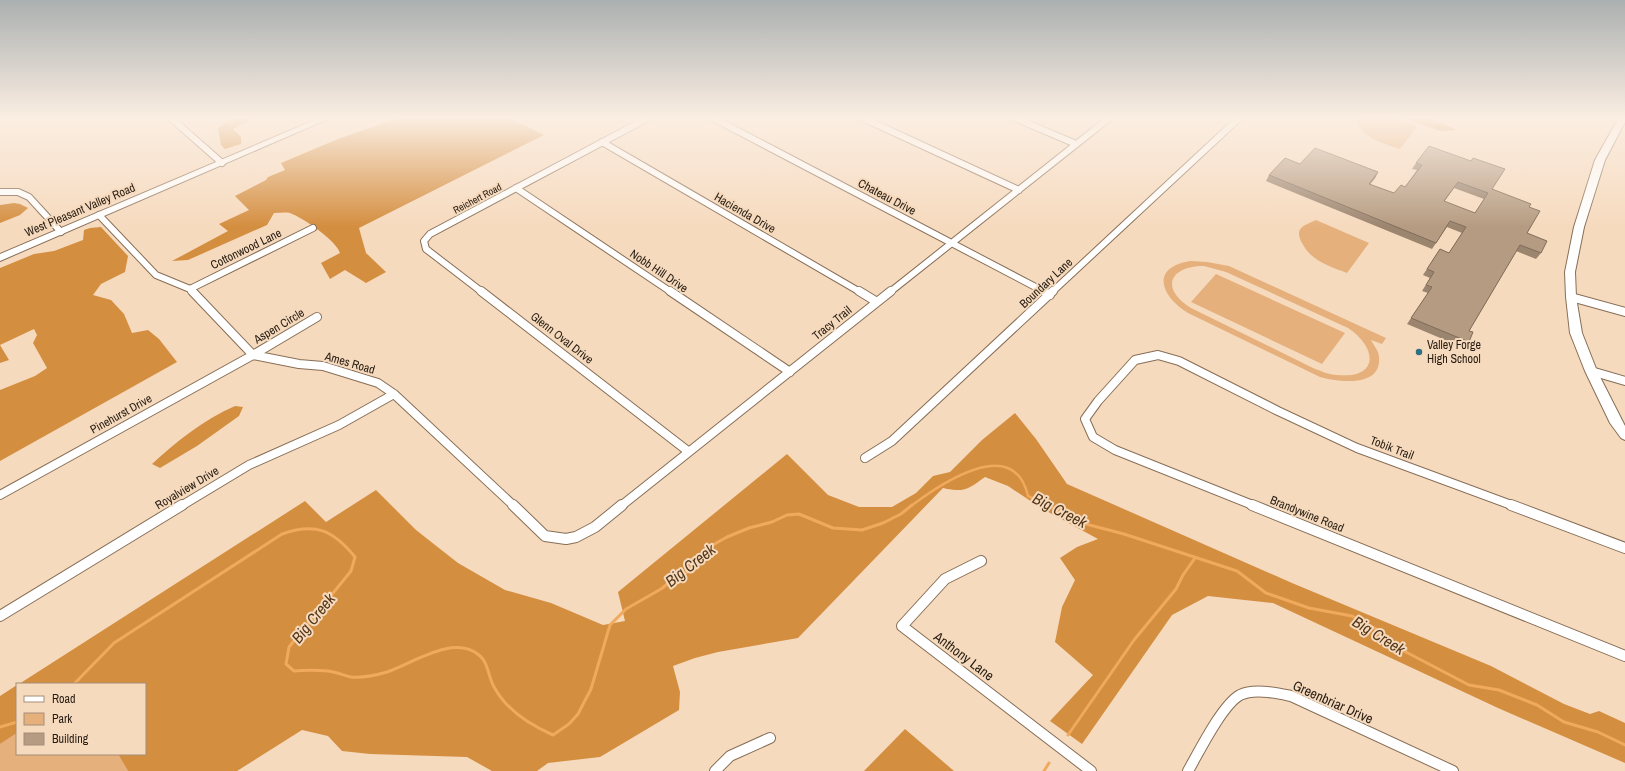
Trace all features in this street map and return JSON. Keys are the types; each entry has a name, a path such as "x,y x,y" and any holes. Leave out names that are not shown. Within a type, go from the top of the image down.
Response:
{"street":[{"path":"213,155 222,163"},
{"name":"West Pleasant Valley Road","path":"0,258 241,155"},
{"name":"Reichert Road","path":"424,241 430,234 578,155"},
{"name":"Hacienda Drive","path":"624,155 877,302"},
{"name":"Chateau Drive","path":"783,155 1050,295"},
{"path":"943,155 1019,190"},
{"name":"Tracy Trail","path":"568,540 582,535 595,527 1062,155"},
{"name":"Boundary Lane","path":"865,458 892,440 1200,155"},
{"path":"1603,155 1579,228 1570,272 1571,297 1576,333 1591,371 1616,423 1625,435"},
{"name":"Nobb Hill Drive","path":"516,188 790,372"},
{"path":"0,192 18,192 29,197 61,232"},
{"path":"99,215 156,275 190,289 253,355"},
{"name":"Cottonwood Lane","path":"190,289 313,228"},
{"name":"Glenn Oval Drive","path":"424,241 426,249 689,452"},
{"path":"1571,297 1625,312"},
{"name":"Aspen Circle","path":"253,355 317,318"},
{"name":"Ames Road","path":"253,355 299,364 323,366 378,383 394,394 545,536 568,540"},
{"name":"Pinehurst Drive","path":"0,495 253,355"},
{"name":"Tobik Trail","path":"1158,355 1179,361 1278,411 1357,448 1625,548"},
{"name":"Brandywine Road","path":"1158,355 1135,360 1098,401 1085,419 1093,437 1115,450 1625,656"},
{"path":"1591,371 1625,381"},
{"name":"Royalview Drive","path":"0,616 249,465 339,425 394,394"},
{"name":"Anthony Lane","path":"980,561 945,579 902,626 1092,771"},
{"name":"Greenbriar Drive","path":"1188,771 1226,707 1240,696 1263,691 1291,696 1453,771"},
{"path":"715,771 730,756 770,738"}],"green space":[{"path":"1316,220 1369,243 1347,273 1315,259 1302,243 1299,231 1304,226"},
{"path":"1191,261 1229,266 1386,338 1382,344 1371,340 1379,355 1378,367 1374,374 1357,380 1347,381 1320,377 1188,313 1171,299 1166,291 1164,283 1165,276 1169,269 1178,264","holes":["1204,266 1226,272 1348,328 1365,344 1370,360 1367,367 1361,372 1351,375 1325,373 1191,308 1181,301 1172,286 1176,274 1192,267"]},
{"path":"1216,274 1345,333 1322,364 1191,302"},
{"path":"16,734 16,755 119,755 128,771 0,771 0,744"}],"shaded area":[{"path":"300,155 504,155 359,228 366,253 386,272 366,283 345,270 330,279 321,263 340,253 337,248 318,230 290,213 274,213 267,225 188,260 172,261 228,231 219,224 249,210 235,196 266,180 268,177 285,170 281,163"},
{"path":"14,203 28,208 20,215 0,223 0,205"},
{"path":"101,227 128,256 125,272 101,284 93,295 111,300 124,314 132,333 148,330 159,339 177,362 0,461 0,390 35,376 47,368 33,343 37,335 34,329 0,345 0,268 34,254 54,251 83,240 84,230"},
{"path":"0,345 9,360 0,363"},
{"path":"235,406 243,407 239,416 197,446 160,468 152,464 201,424"},
{"path":"1015,413 1036,439 1067,484 1292,583 1491,666 1564,704 1590,714 1599,711 1625,723 1625,763 1498,708 1273,603 1208,596 1172,615 1082,744 1050,721 1093,675 1055,642 1062,607 1075,580 1060,558 1077,547 1098,539 1041,508 1008,486 985,477 966,489 956,490 943,488 798,638 718,652 673,666 680,692 679,710 600,757 548,763 537,771 492,771 467,757 370,754 342,751 328,736 302,730 237,771 128,771 119,755 146,755 146,683 21,683 305,501 326,522 376,490 416,530 458,563 505,590 551,603 603,625 625,621 618,592 787,454 828,495 859,507 892,507 916,493 933,476 950,472 982,440"},
{"path":"16,686 16,734 0,744 0,696"},
{"path":"905,729 954,771 864,771"}],"building":[{"name":"Valley Forge High School","path":"1308,155 1333,155 1378,172 1369,184 1394,193 1401,185 1405,187 1422,165 1416,163 1422,155 1454,155 1471,161 1473,158 1505,169 1492,189 1531,204 1529,207 1540,211 1527,233 1547,241 1541,253 1520,245 1469,331 1473,332 1469,342 1411,318 1432,287 1426,285 1434,272 1427,269 1440,249 1449,253 1466,227 1450,221 1436,243 1269,175 1285,158 1300,164","holes":["1458,182 1488,193 1475,213 1444,201"]}],"waterway":[{"name":"Big Creek","path":"911,506 923,497 957,477 975,470 992,466 1008,468 1020,477 1028,496 1048,506"},
{"name":"Big Creek","path":"75,683 114,643 282,534 294,530 314,529 323,531 339,540 355,557 351,571 289,647 286,664 294,671 328,671 351,677 365,677 387,672 433,652 446,649 469,649 479,655 484,661 491,681 504,702 527,721 553,735 569,724 578,714 591,689 610,625 626,609 661,589 675,578 685,574 711,546 727,537 749,528 772,522 787,515 799,514 833,528 862,530 883,523 901,514 912,505"},
{"name":"Big Creek","path":"1048,506 1082,523 1124,534 1237,571 1266,593 1309,608 1352,616 1378,630 1383,640 1469,685 1499,690 1537,705 1564,722 1598,732 1625,745"},
{"path":"1068,735 1134,640 1176,589 1183,575 1195,558"},
{"name":"Big Creek","path":"0,727 16,722"},
{"path":"1044,771 1049,763"}],"place":[{"name":"Valley Forge High School","path":"1419,352"}]}
